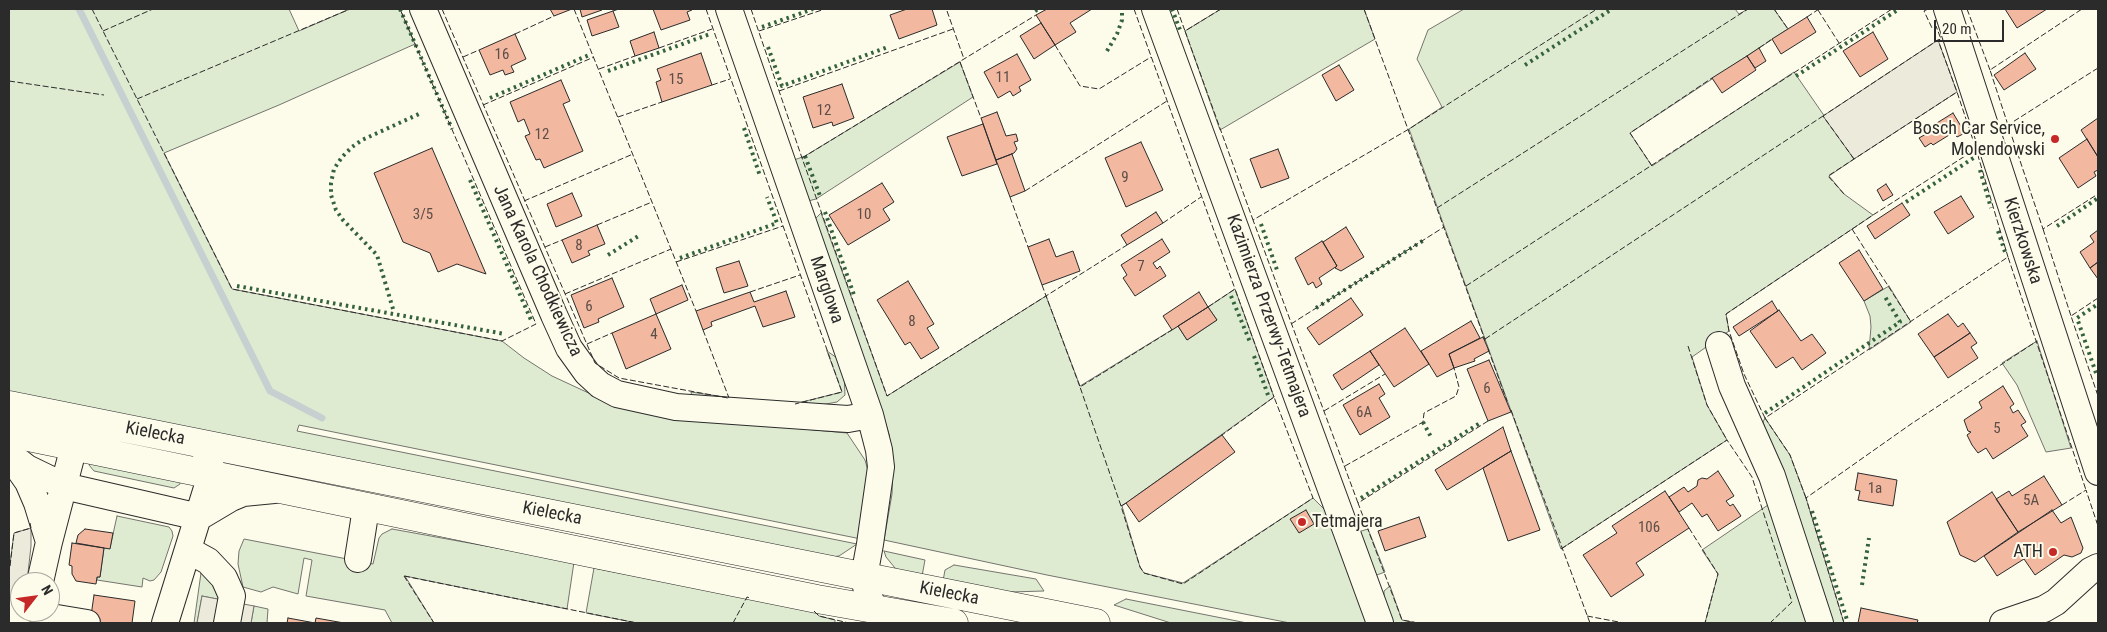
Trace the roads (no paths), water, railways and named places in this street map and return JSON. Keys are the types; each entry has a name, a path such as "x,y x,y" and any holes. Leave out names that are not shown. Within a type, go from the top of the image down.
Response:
{"main road":[{"name":"Kielecka","path":"9,405 1096,623"},
{"name":"Kielecka","path":"9,433 366,508 817,599 954,623"}],"street":[{"name":"Jana Karola Chodkiewicza","path":"422,9 569,348 600,385 617,394 676,407 848,419 870,415"},
{"name":"Marglowa","path":"729,9 870,415 880,450 880,467 864,577 868,596 875,609"},
{"name":"Kazimierza Przerwy-Tetmajera","path":"1155,9 1380,623"},
{"name":"Kierzkowska","path":"1946,9 2098,472"},
{"path":"1719,345 1732,386 1772,476 1820,623"},
{"path":"42,572 74,446 84,435 97,430 125,428"},
{"path":"164,623 211,475 210,461 206,454 184,440"},
{"path":"9,455 27,468 64,486 199,517 231,498 243,494 279,490"},
{"path":"9,455 28,482 37,503 49,542"},
{"path":"358,559 366,508"},
{"path":"188,550 208,561 224,578 232,596 227,623"},
{"path":"2003,623 2044,609 2056,602 2090,571 2098,567"},
{"path":"817,599 840,592 864,577"},
{"path":"60,618 87,623"}],"waterway":[{"path":"79,9 270,391 322,418"}],"place":[{"name":"Bosch Car Service, Molendowski","path":"2055,139"},
{"name":"Tetmajera","path":"1302,522"},
{"name":"ATH","path":"2053,552"}]}
